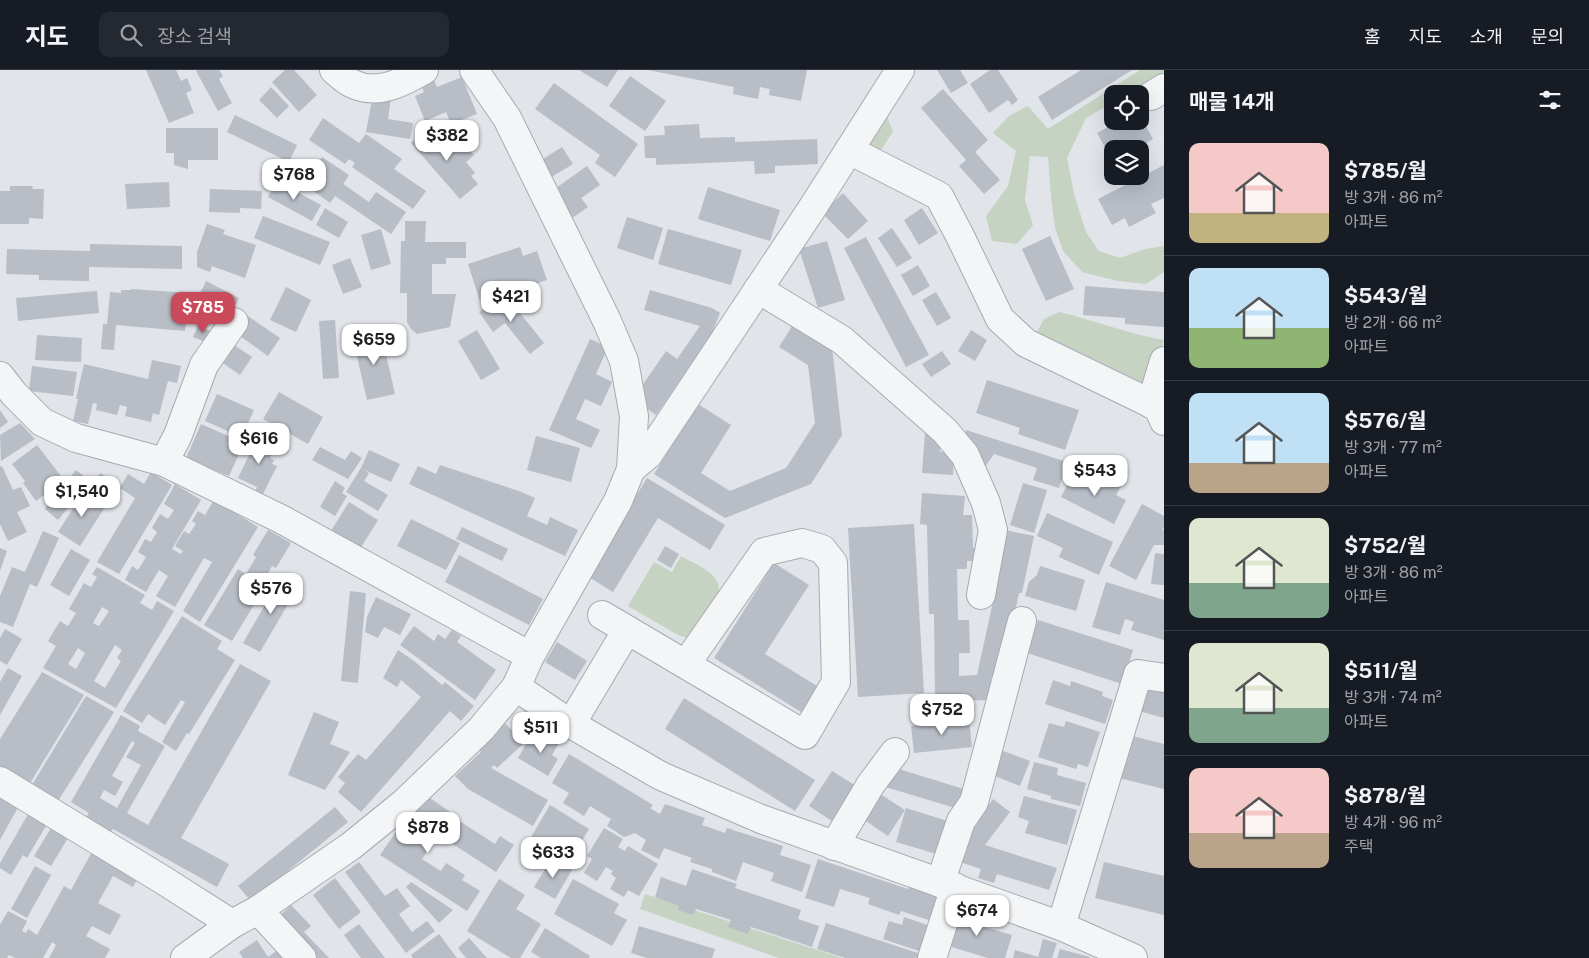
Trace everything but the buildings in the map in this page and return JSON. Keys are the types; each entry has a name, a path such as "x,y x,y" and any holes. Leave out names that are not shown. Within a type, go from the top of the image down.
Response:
{"street":[{"path":"334,70 352,84 366,89 378,89 395,85 424,70"},
{"path":"185,958 232,924 258,910 351,846 404,803 481,729 516,687 530,656 618,501 631,469 634,416 624,361 607,321 507,118 474,70"},
{"path":"631,469 648,454 813,206 900,70"},
{"path":"847,154 939,196 1000,319 1026,343 1157,413 1164,361"},
{"path":"758,289 842,340 946,431 965,455 986,502 993,530 981,595"},
{"path":"164,462 178,434 204,365 234,322"},
{"path":"0,376 14,394 42,422 76,438 164,462 281,519 530,656"},
{"path":"602,615 805,736 836,682 833,563 822,549 802,543 764,552 686,664"},
{"path":"932,958 960,820 974,802 1022,621"},
{"path":"571,724 627,630"},
{"path":"1061,926 1151,676"},
{"path":"516,687 571,724 661,776 761,819 1061,926 1132,958"},
{"path":"834,846 871,784 895,752"},
{"path":"0,781 232,924"},
{"path":"258,910 302,958"}],"green space":[{"path":"1140,70 1164,70 1164,72 1143,85 1117,85"},
{"path":"1104,93 1104,108 1086,118 1067,158 1074,194 1086,232 1099,251 1120,258 1145,249 1164,246 1164,272 1146,284 1118,281 1082,272 1063,251 1055,228 1048,157 1030,156 1025,200 1033,225 1017,244 992,241 986,216 1008,186 1016,151 993,133 1009,116 1028,106 1048,129"},
{"path":"887,117 893,131 882,149 871,155 862,146 868,129"},
{"path":"1059,312 1164,340 1150,396 1034,337 1044,319"},
{"path":"681,556 702,567 714,577 719,589 717,597 688,638 678,635 628,606 654,562 672,572"},
{"path":"645,894 842,958 779,958 640,909"}]}
